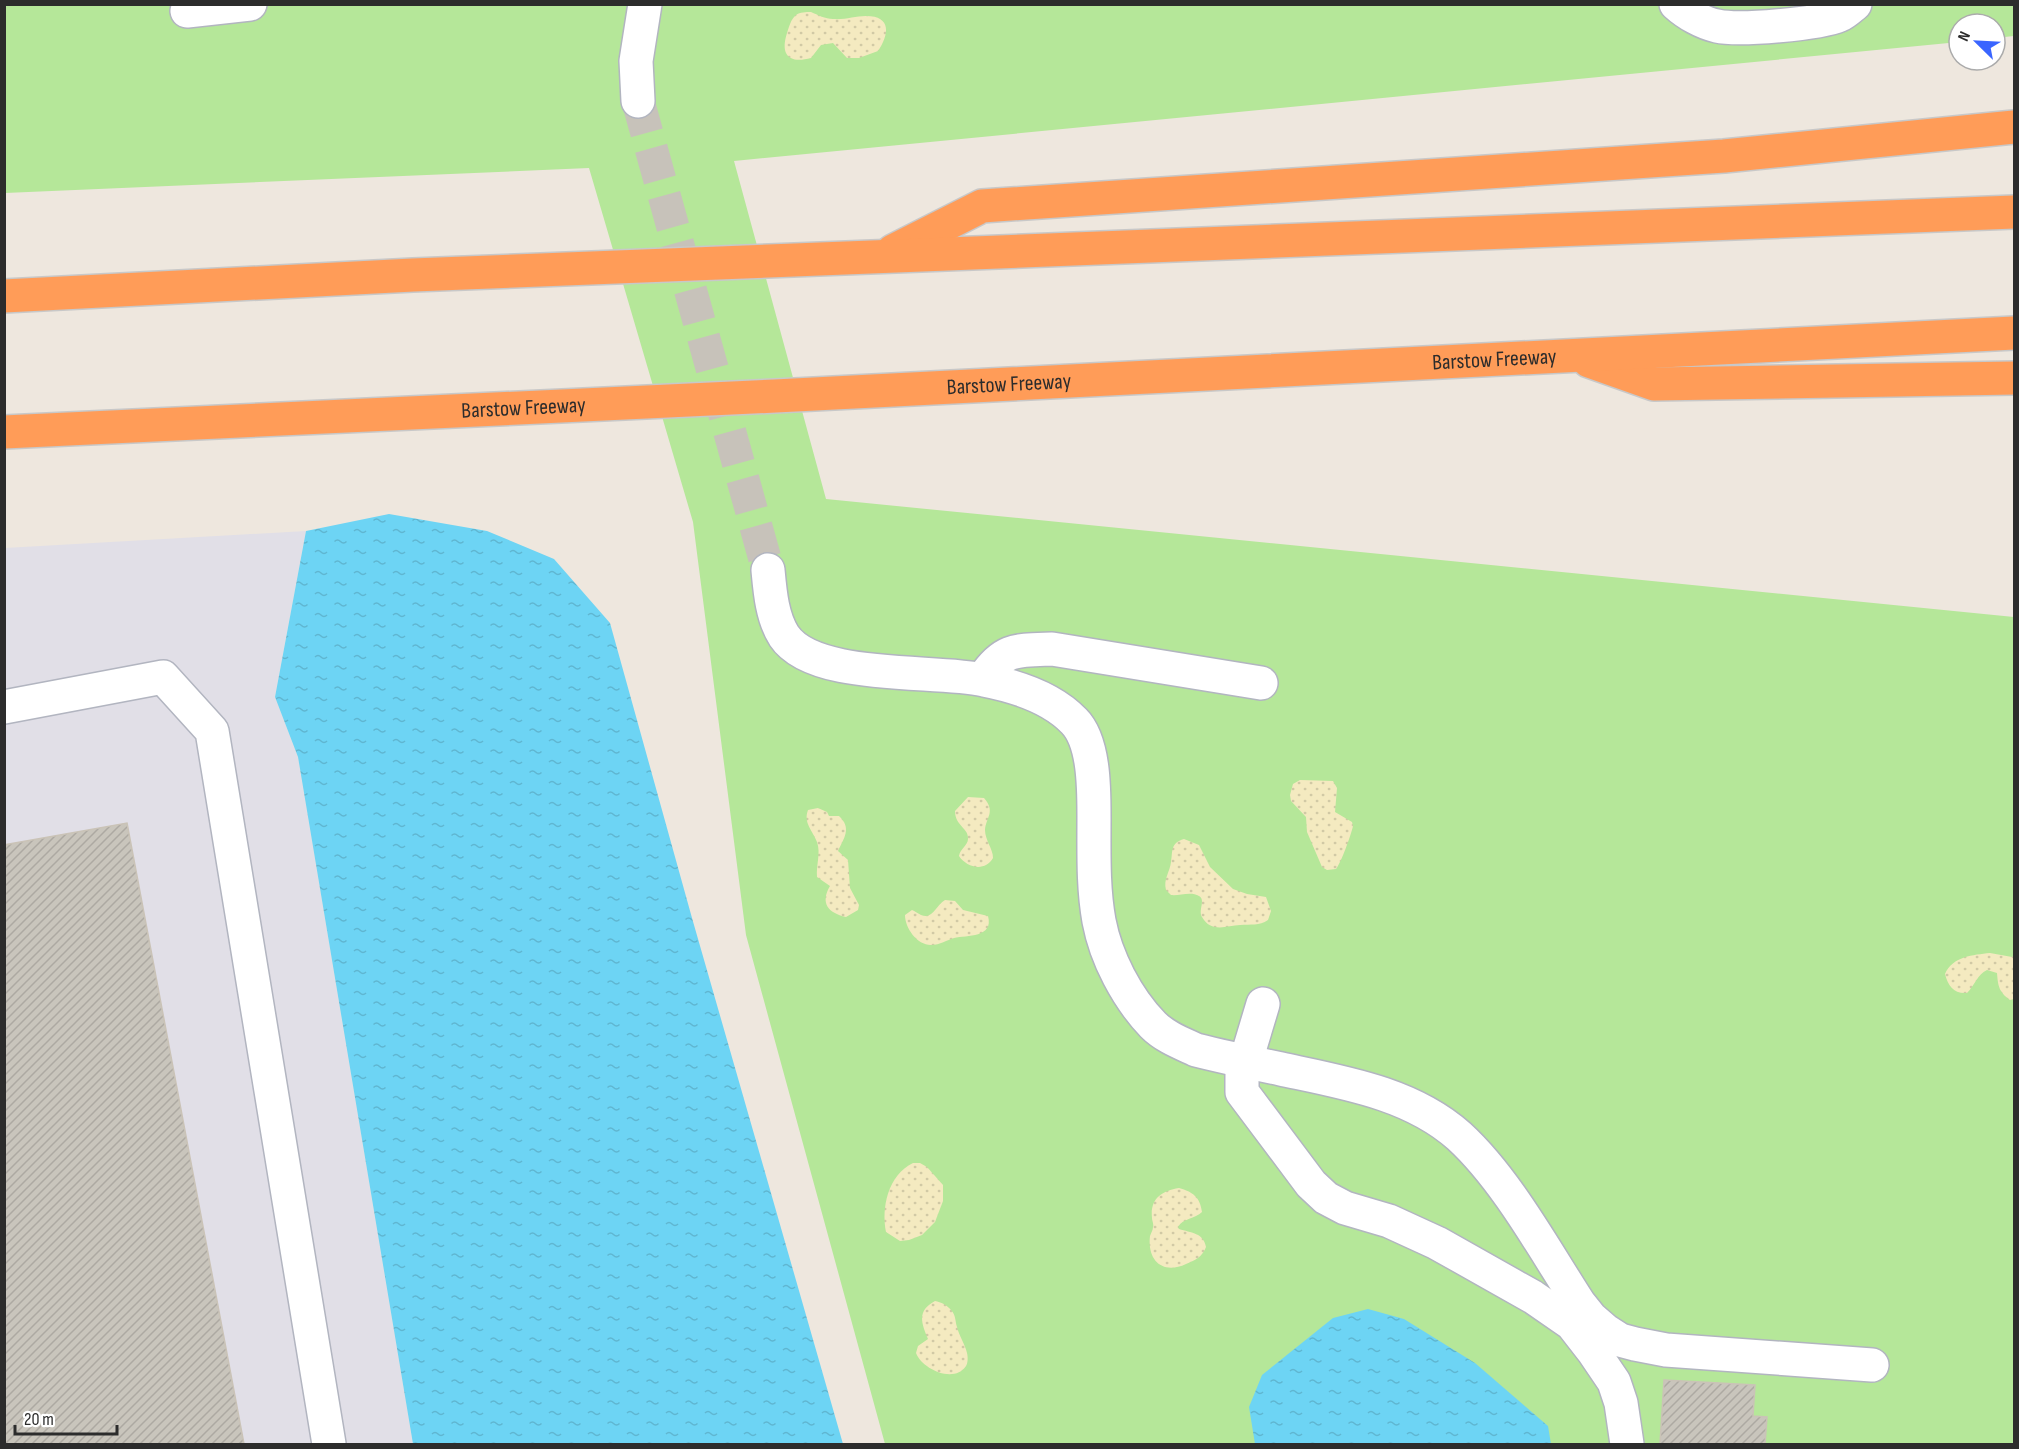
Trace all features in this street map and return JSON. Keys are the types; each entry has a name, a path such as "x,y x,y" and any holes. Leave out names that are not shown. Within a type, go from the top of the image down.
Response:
{"highway":[{"path":"885,256 982,206 1724,156 2014,127"},
{"path":"4,296 413,275 2014,212"},
{"name":"Barstow Freeway","path":"4,432 2014,333"},
{"path":"1576,356 1654,384 2014,378"}],"lane":[{"path":"188,11 249,4"},
{"path":"639,101 636,61 645,4"},
{"path":"1676,4 1692,15 1718,26 1749,27 1811,22 1842,15 1855,4"},
{"path":"768,570 773,609 779,625 784,636 806,654 821,661 890,673 983,679 1029,693 1051,703 1075,722 1089,750 1094,788 1096,896 1100,924 1114,965 1131,998 1154,1026 1174,1041 1196,1050 1370,1090 1412,1106 1458,1135 1496,1175 1591,1318 1620,1340 1653,1348 1872,1365"},
{"path":"983,679 993,663 1002,657 1021,650 1052,649 1261,683"},
{"path":"4,707 163,677 212,731 328,1444"},
{"path":"1263,1004 1242,1074 1242,1092 1311,1184 1326,1198 1345,1208 1389,1221 1437,1243 1549,1307 1572,1324 1614,1382 1622,1403 1627,1444"},
{"path":"1622,1403 1653,1348"}],"shaded area":[{"path":"306,531 275,697 298,757 413,1444 5,1444 5,548"}],"green space":[{"path":"4,5 2014,5 2014,36 2007,37 2007,12 1947,12 1947,43 734,161 826,499 2014,617 2014,1444 885,1444 746,935 693,522 589,168 5,193"}],"sand":[{"path":"811,12 830,19 874,17 884,23 886,33 878,51 859,58 847,58 833,43 821,45 811,58 792,59 788,56 785,47 790,23 798,14"},
{"path":"1300,780 1333,781 1337,788 1335,812 1352,822 1348,842 1336,869 1327,870 1322,867 1307,832 1306,817 1291,801 1293,784"},
{"path":"968,797 984,798 990,811 985,830 993,858 981,867 971,866 959,856 968,841 968,835 957,820 955,811"},
{"path":"818,808 827,812 829,816 839,816 845,825 846,833 838,851 848,860 850,888 859,905 858,910 846,917 830,910 826,897 830,886 817,877 818,846 807,815 808,810"},
{"path":"1184,839 1199,845 1210,867 1233,889 1266,897 1271,911 1268,920 1258,924 1214,927 1202,917 1202,900 1199,896 1171,895 1166,890 1165,882 1173,848 1176,843"},
{"path":"945,900 955,901 963,910 988,916 987,928 978,934 954,938 937,944 921,942 910,930 905,915 912,910 921,915 929,915"},
{"path":"1990,953 2012,957 2014,955 2014,999 2010,1000 2001,991 1997,973 1987,970 1967,993 1955,991 1948,982 1945,974 1953,963 1964,958"},
{"path":"913,1163 920,1163 927,1167 943,1185 943,1201 935,1222 922,1235 900,1241 886,1232 886,1203 888,1193 898,1175"},
{"path":"1179,1188 1195,1196 1200,1202 1202,1212 1178,1227 1202,1238 1206,1247 1196,1260 1170,1268 1158,1264 1151,1252 1152,1211 1158,1197 1167,1191"},
{"path":"935,1301 946,1305 953,1312 967,1353 966,1366 954,1374 931,1369 919,1359 916,1353 918,1346 928,1339 922,1318 923,1313"}],"water":[{"path":"389,514 487,531 554,559 610,623 843,1444 413,1444 298,757 275,697 306,531"},
{"path":"1368,1309 1404,1319 1475,1363 1548,1426 1551,1444 1255,1444 1249,1407 1262,1375 1333,1318"}],"building":[{"path":"127,823 244,1444 4,1444 4,845"},
{"path":"1664,1380 1755,1385 1753,1416 1767,1417 1765,1444 1660,1444"}],"tunnel":[{"path":"638,101 768,570"}]}
